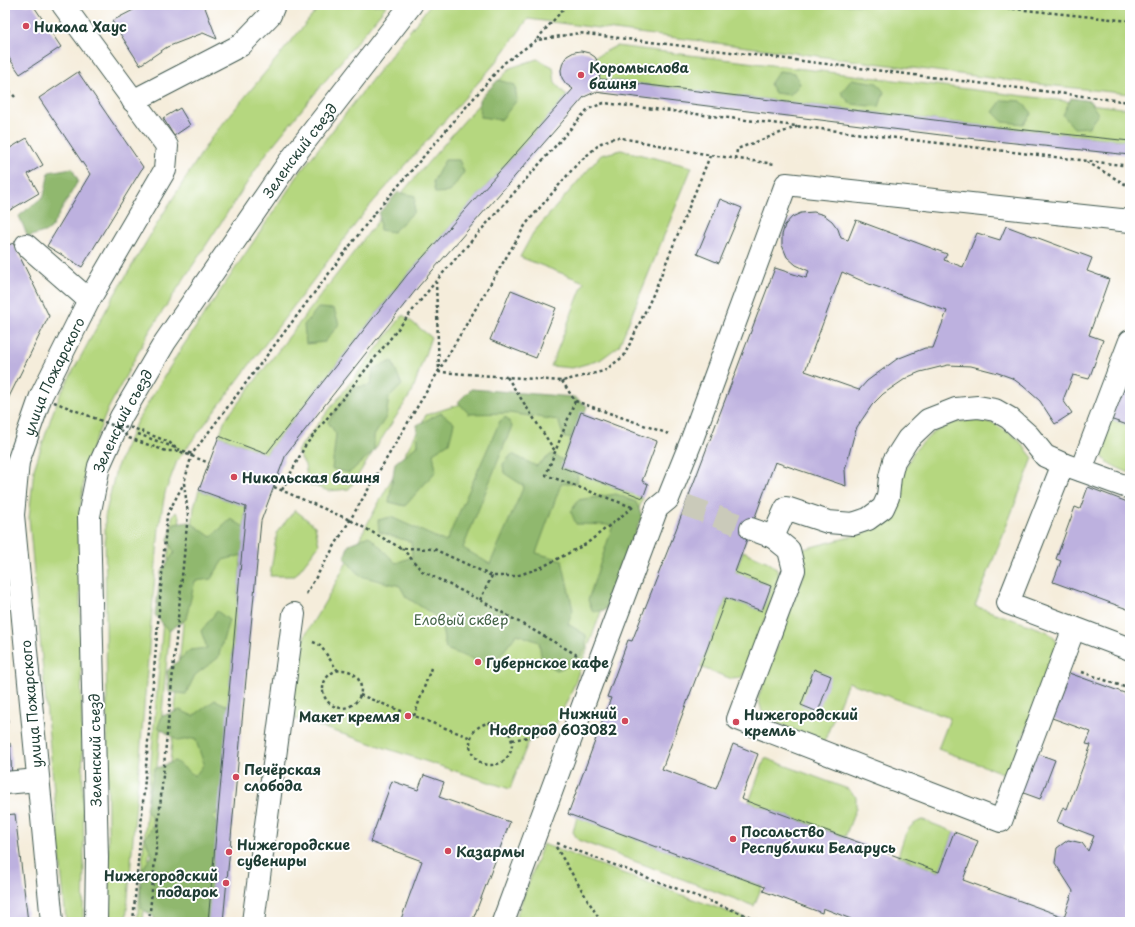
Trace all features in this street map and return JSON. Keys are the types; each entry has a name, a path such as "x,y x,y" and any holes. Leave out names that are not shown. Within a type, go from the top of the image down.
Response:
{"main road":[{"name":"улица Пожарского","path":"52,922 13,515 18,462 41,396 89,300 166,170 167,146 64,5"},
{"path":"133,101 241,45 270,15 274,5"},
{"name":"Зеленский съезд","path":"96,922 97,858 89,516 99,466 121,417 170,336 289,162 411,5"},
{"path":"503,922 598,665 670,504 691,442 786,184 1130,221"},
{"path":"26,245 89,300"},
{"path":"1130,341 1008,603 1130,649"},
{"path":"773,537 786,508 828,522 853,524 868,519 884,508 888,497 890,477 894,461 908,439 928,420 956,409 978,407 995,410 1009,418 1030,436 1045,456 1130,488"},
{"path":"751,529 773,537 789,550 794,570 738,720 1001,821 1074,628"},
{"path":"253,922 293,623"},
{"path":"5,783 38,780"}],"path":[{"path":"133,922 166,515 184,483 192,454 374,214 504,63 537,40 567,5"},
{"path":"977,5 1130,21"},
{"path":"537,40 579,33 1130,102"},
{"path":"5,86 14,97"},
{"path":"282,490 305,446 436,280 588,109 604,103 1130,166"},
{"path":"736,159 736,148 799,126"},
{"path":"338,671 320,645 293,623 350,520 526,224 577,164 601,143 616,137 710,156 776,164"},
{"path":"439,372 562,381 604,371 624,356 652,297 710,156"},
{"path":"1085,161 1130,187"},
{"path":"436,280 439,372"},
{"path":"507,377 555,451"},
{"path":"562,381 575,401 691,442"},
{"path":"575,401 546,475 632,507 670,504"},
{"path":"54,402 192,454"},
{"path":"117,427 129,438 166,451 179,451"},
{"path":"117,427 132,428 169,442 179,451 209,463"},
{"path":"149,922 188,514 184,483"},
{"path":"274,487 350,520 402,548 422,571 480,600 578,655"},
{"path":"402,548 434,549 492,576 516,576 540,568 586,544 632,507"},
{"path":"480,600 492,576"},
{"path":"414,716 431,668"},
{"path":"1078,670 1130,689"},
{"path":"338,671 348,671 356,676 361,685 360,695 355,703 346,708 336,708 328,702 323,693 324,683 329,675 338,671"},
{"path":"360,695 471,738"},
{"path":"487,723 498,724 508,730 512,740 512,751 509,756 506,760 496,765 485,765 476,759 470,749 471,738 477,728 487,723"},
{"path":"512,740 545,734"},
{"path":"600,922 553,841 764,922"}],"green space":[{"path":"321,5 387,5 268,151 149,332 108,409 86,463 79,519 84,861 83,922 66,922 29,518 34,469 60,395 112,299 163,214 211,138"},
{"path":"430,5 1130,5 1130,94 1038,84 528,19 498,60 367,209 177,461 165,493 159,527 126,922 109,922 105,517 116,469 136,423 179,352 301,171"},
{"path":"616,46 1130,109 1130,141 959,123 599,79 600,67 595,57"},
{"path":"537,59 553,67 555,83 567,96 407,275 266,454 219,436 225,420 380,218 510,68"},
{"path":"779,71 795,73 800,84 790,95 775,93 770,84"},
{"path":"852,79 877,83 884,92 879,107 851,104 841,93"},
{"path":"498,80 515,85 517,100 501,120 481,117 479,100"},
{"path":"1071,98 1090,101 1098,114 1089,127 1074,128 1063,115"},
{"path":"1002,100 1021,101 1032,113 1024,124 1003,122 993,112"},
{"path":"621,150 692,167 619,346 600,360 572,368 551,366 584,282 520,257 533,233 601,155"},
{"path":"445,160 459,160 464,172 450,192 435,193 433,182"},
{"path":"72,168 78,181 50,230 28,237 19,216 44,196 49,172"},
{"path":"398,192 415,196 414,212 393,232 380,230 379,213"},
{"path":"318,308 334,309 339,324 325,342 306,344 304,325"},
{"path":"403,315 431,337 412,392 349,489 329,491 308,484 305,465 297,451"},
{"path":"392,361 402,385 389,398 386,417 374,436 374,451 349,473 332,469 336,434 328,422 351,388 371,385 373,369"},
{"path":"471,389 574,397 587,406 577,437 564,438 558,420 509,413 469,414 458,402"},
{"name":"Еловый сквер","path":"467,402 581,412 561,467 643,498 571,693 552,732 535,725 510,789 288,716 305,635 328,597 426,415"},
{"path":"441,413 454,423 449,443 433,453 436,471 405,506 389,502 395,463 418,445 417,425"},
{"path":"506,417 512,426 463,548 490,564 524,486 504,473 503,464 512,454 536,466 552,454 578,468 577,483 561,484 536,553 562,560 573,610 568,624 586,635 586,648 576,663 557,670 542,662 539,642 517,634 500,656 480,662 446,649 440,619 406,597 400,586 360,576 344,558 349,544 369,536 396,563 412,557 411,542 379,532 378,520 391,517 446,542 500,421"},
{"path":"1110,419 1130,426 1130,473 1109,463 1101,454 1102,440"},
{"path":"971,420 993,423 1017,438 1033,458 975,606 1046,631 1055,638 1058,647 1008,775 938,749 950,718 848,682 824,742 774,722 762,712 758,698 804,574 805,560 800,550 865,533 883,522 898,498 902,475 914,451 933,433 952,423"},
{"path":"199,490 246,507 208,922 155,922 194,507"},
{"path":"616,494 636,502 642,516 605,610 593,612 588,600 613,525 576,524 571,512 578,500"},
{"path":"295,510 315,526 319,545 295,576 270,576 277,532"},
{"path":"176,512 180,516 143,922 137,922 172,517"},
{"path":"231,519 249,530 246,554 223,560 211,579 195,581 186,619 169,631 155,615 161,572 174,553 168,539 174,524 190,522 211,537"},
{"path":"743,551 768,562 776,568 780,579 746,671 740,678 732,679 700,667 726,598 762,611 771,586 735,572"},
{"path":"217,611 229,620 218,658 195,675 186,694 169,692 167,671 190,650 207,648 201,631"},
{"path":"215,700 235,709 223,804 213,818 224,835 216,922 154,922 154,917 141,908 140,872 152,856 145,838 155,823 146,809 154,769 175,761 195,776 204,764 195,738 178,741 158,727 162,716 180,710 193,716"},
{"path":"765,758 848,789 856,797 856,808 845,837 749,802"},
{"path":"577,817 762,886 754,906 578,840 573,832"},
{"path":"923,820 954,832 939,872 898,856 908,829 917,822"},
{"path":"543,844 551,847 756,922 514,922"}],"building":[{"name":"Никола Хаус","path":"5,5 33,5 61,47 20,74 5,52"},
{"path":"143,5 204,5 217,39 203,33 167,47 140,65 112,21"},
{"path":"581,51 589,53 595,57 599,64 599,79 959,123 1130,141 1130,155 957,137 595,92 584,97 419,286 286,454 261,521 223,922 208,922 246,507 199,490 219,436 266,454 407,275 573,89 566,84 562,78 561,70 563,62 567,56 574,52"},
{"path":"78,72 143,167 82,267 47,246 90,174 39,98"},
{"path":"180,108 190,125 174,136 163,118"},
{"path":"27,138 43,165 28,174 39,193 5,213 5,151"},
{"path":"720,199 742,208 719,263 697,254"},
{"path":"814,212 824,215 832,221 838,229 841,238 848,240 856,220 947,254 944,260 963,267 977,233 1000,240 1006,226 1092,258 1087,271 1109,279 1089,335 1103,340 1089,379 1073,375 1063,400 1072,413 1055,424 1040,401 1012,378 971,366 948,365 920,372 908,377 883,394 872,405 857,427 853,439 845,470 846,486 775,462 735,572 771,586 762,611 726,598 662,769 716,789 733,744 758,754 741,799 939,872 954,832 978,841 963,880 1064,917 1073,891 1055,863 1057,848 1068,840 1082,843 1088,851 1094,836 1057,822 1063,807 1067,809 1091,745 1086,744 1091,732 1052,718 1069,673 1130,695 1130,922 850,922 851,919 823,908 822,913 763,891 765,887 568,814 611,698 607,697 628,640 632,641 677,527 775,268 806,278 809,271 796,265 787,257 782,245 782,235 785,225 792,217 801,213","holes":["842,272 869,284 947,311 933,348 925,348 897,359 867,381 859,390 805,371"]},
{"path":"13,243 49,316 5,405 5,247"},
{"path":"511,290 556,308 536,358 490,340"},
{"path":"1130,366 1130,426 1110,419"},
{"path":"581,412 657,441 642,481 648,484 643,498 561,467"},
{"path":"1088,487 1130,503 1130,610 1053,582 1061,561 1056,559 1075,507 1080,509"},
{"path":"814,669 831,676 818,712 801,705"},
{"path":"6,699 8,722 5,722"},
{"path":"10,743 12,778 5,778 5,744"},
{"path":"1033,752 1055,760 1040,799 1018,791"},
{"name":"Казармы","path":"424,775 444,782 439,797 510,822 472,922 400,922 422,861 370,842 392,781 418,790"},
{"path":"15,814 28,922 5,922 5,815"}],"tunnel":[{"path":"685,505 751,529"}],"place":[{"name":"Никола Хаус","path":"26,26"},
{"name":"Коромыслова башня","path":"581,75"},
{"name":"Никольская башня","path":"234,477"},
{"name":"Губернское кафе","path":"478,662"},
{"name":"Макет кремля","path":"408,716"},
{"name":"Нижний Новгород 603082","path":"625,721"},
{"name":"Нижегородский кремль","path":"736,722"},
{"name":"Печёрская слобода","path":"236,777"},
{"name":"Посольство Республики Беларусь","path":"733,839"},
{"name":"Казармы","path":"448,851"},
{"name":"Нижегородские сувениры","path":"229,852"},
{"name":"Нижегородский подарок","path":"226,883"}]}
